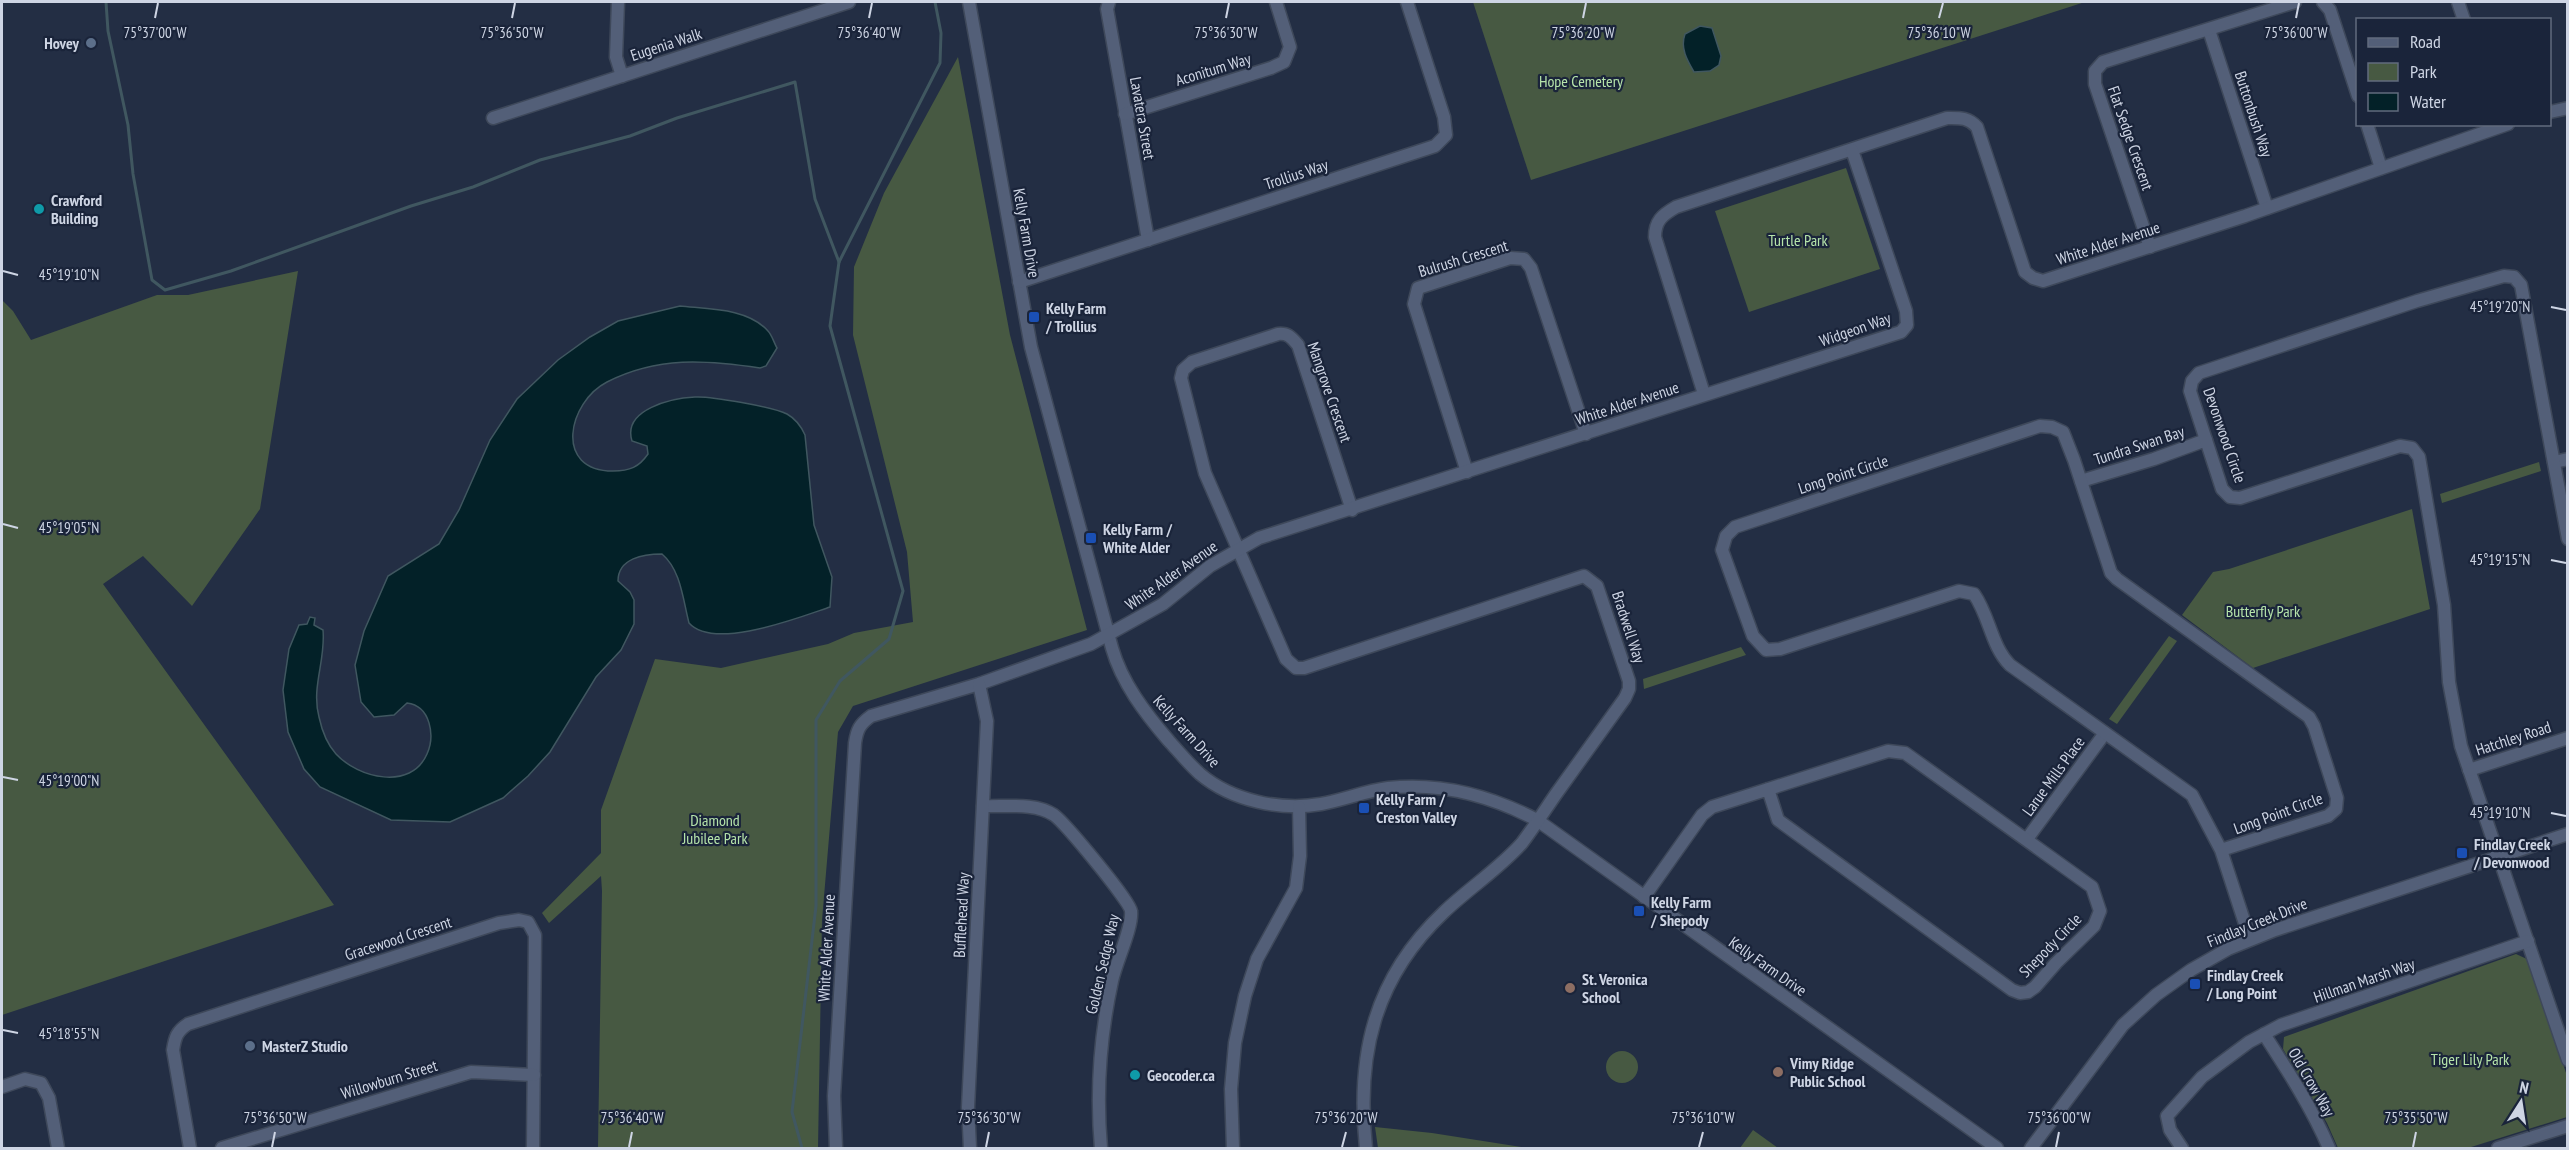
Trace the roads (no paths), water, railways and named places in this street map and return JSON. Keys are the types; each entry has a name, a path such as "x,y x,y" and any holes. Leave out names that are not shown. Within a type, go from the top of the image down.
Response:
{"street":[{"path":"618,2 616,57 621,76"},
{"name":"Eugenia Walk","path":"493,118 849,2"},
{"name":"Kelly Farm Drive","path":"969,2 1030,347 1115,659 1132,694 1153,722 1200,774 1220,788 1240,797 1269,804 1299,807 1388,788 1434,788 1478,795 1538,820 1996,1149"},
{"name":"Lavatera Street","path":"1109,2 1107,9 1148,240"},
{"name":"Aconitum Way","path":"1125,114 1284,62 1290,47 1275,2"},
{"name":"Trollius Way","path":"1019,282 1435,146 1446,135 1444,117 1407,2"},
{"name":"Flat Sedge Crescent","path":"2150,247 2095,84 2095,71 2103,62 2295,2"},
{"path":"2324,2 2330,10 2356,90"},
{"path":"2458,2 2463,18"},
{"name":"Buttonbush Way","path":"2209,30 2267,208"},
{"path":"2551,112 2568,108"},
{"name":"White Alder Avenue","path":"836,1149 834,1096 857,730 871,716 979,684 1109,636 1163,604 1210,566 1259,538 1352,510 1704,394 1658,251 1655,225 1662,215 1676,207 1947,118 1971,120 1983,139 2025,272 2043,281 2267,208 2501,126"},
{"path":"2368,126 2381,168"},
{"name":"Widgeon Way","path":"1704,394 1894,336 1907,325 1906,311 1852,150"},
{"name":"Bulrush Crescent","path":"1467,472 1414,304 1414,295 1418,288 1510,258 1524,259 1532,268 1586,434"},
{"name":"Devonwood Circle","path":"2568,538 2522,285 2514,277 2504,276 2417,301 2199,373 2192,381 2190,391 2222,489 2230,497 2240,498 2400,446 2412,448 2419,457 2444,605 2454,717 2469,770 2568,1060"},
{"name":"Mangrove Crescent","path":"1238,548 1205,473 1181,378 1183,370 1192,362 1278,334 1291,336 1298,345 1352,510"},
{"name":"Long Point Circle","path":"2221,850 2328,816 2336,809 2337,798 2314,726 2310,717 2116,579 2111,573 2063,432 2052,426 2040,426 1735,527 1726,536 1722,550 1753,636 1766,650 1780,649 1959,591 1974,594 1984,608 2000,655 2010,665 2192,795 2221,850 2250,939"},
{"name":"Tundra Swan Bay","path":"2081,481 2154,459 2206,440"},
{"path":"2554,462 2568,459"},
{"name":"Bradwell Way","path":"1238,548 1286,659 1296,668 1304,668 1578,576 1584,576 1598,585 1629,681 1629,689 1625,698 1521,843 1497,868 1431,925 1397,966 1374,1021 1367,1056 1364,1088 1366,1149"},
{"name":"Bufflehead Way","path":"970,1149 968,1107 987,721 979,684"},
{"name":"Larue Mills Place","path":"2027,839 2105,733"},
{"name":"Hatchley Road","path":"2469,770 2568,738"},
{"name":"Shepody Circle","path":"1644,897 1702,815 1713,807 1768,789 1888,751 1905,753 2092,887 2100,911 2094,926 2035,987 2028,992 2020,993 2002,983 1778,820 1768,789"},
{"name":"Golden Sedge Way","path":"983,806 1037,808 1054,815 1095,861 1131,908 1131,922 1112,978 1101,1051 1099,1124 1101,1149"},
{"path":"1233,1149 1231,1089 1235,1043 1245,996 1257,959 1296,888 1300,856 1299,807"},
{"name":"Findlay Creek Drive","path":"2031,1149 2123,1024 2156,995 2191,970 2250,939 2568,834"},
{"name":"Gracewood Crescent","path":"190,1149 173,1050 179,1029 188,1024 499,923 519,920 528,922 535,935 533,1149"},
{"name":"Hillman Marsh Way","path":"2182,1149 2170,1130 2167,1116 2202,1077 2264,1034 2303,1017 2528,941"},
{"name":"Old Crow Way","path":"2264,1034 2296,1084 2320,1127 2329,1149"},
{"name":"Willowburn Street","path":"222,1149 471,1072 534,1074"},
{"path":"2,1087 25,1079 41,1083 49,1098 58,1149"},
{"path":"2498,1149 2568,1126"}],"water":[{"path":"1700,26 1712,28 1721,56 1719,65 1710,71 1694,72 1683,44 1685,34"},
{"path":"680,306 727,311 750,318 760,323 768,331 777,348 766,366 760,368 720,363 682,362 645,368 607,382 583,404 576,419 573,434 574,448 581,460 594,468 613,471 634,467 648,454 647,446 632,441 631,430 635,421 652,407 686,398 703,397 742,403 787,414 798,423 805,435 814,525 832,577 830,607 779,624 737,633 717,634 701,631 689,623 677,577 668,561 662,554 640,556 627,562 619,573 618,581 630,592 634,600 634,624 621,650 596,677 550,752 503,798 450,822 391,820 320,787 304,769 288,732 283,690 289,649 299,625 307,624 310,617 315,618 314,625 323,630 317,706 323,732 336,754 357,769 384,777 397,777 419,766 427,754 431,739 429,723 421,710 407,703 394,715 374,717 361,702 355,665 364,631 388,576 439,544 459,510 490,440 517,399 558,360 590,337 618,321"}],"waterway":[{"path":"106,2 108,31 128,125 133,174 152,280 165,290 231,271 411,206 473,187 540,160 630,136 677,118 795,82 815,199 839,262"},
{"path":"802,1148 792,1112 816,906 816,720 840,681 889,639 903,591 830,326 839,262 940,63 941,33 935,2"}],"place":[{"name":"Hovey","path":"91,43"},
{"name":"Crawford Building","path":"39,209"},
{"name":"Kelly Farm / Trollius","path":"1034,317"},
{"name":"Kelly Farm / White Alder","path":"1091,538"},
{"name":"Kelly Farm / Creston Valley","path":"1364,808"},
{"name":"Findlay Creek / Devonwood","path":"2462,853"},
{"name":"Kelly Farm / Shepody","path":"1639,911"},
{"name":"Findlay Creek / Long Point","path":"2195,984"},
{"name":"St. Veronica School","path":"1570,988"},
{"name":"MasterZ Studio","path":"250,1046"},
{"name":"Vimy Ridge Public School","path":"1778,1072"},
{"name":"Geocoder.ca","path":"1135,1075"}],"park label":[{"name":"Hope Cemetery","path":"1581,81"},
{"name":"Turtle Park","path":"1798,240"},
{"name":"Butterfly Park","path":"2263,611"},
{"name":"Diamond Jubilee Park","path":"715,829"},
{"name":"Tiger Lily Park","path":"2470,1059"}]}
